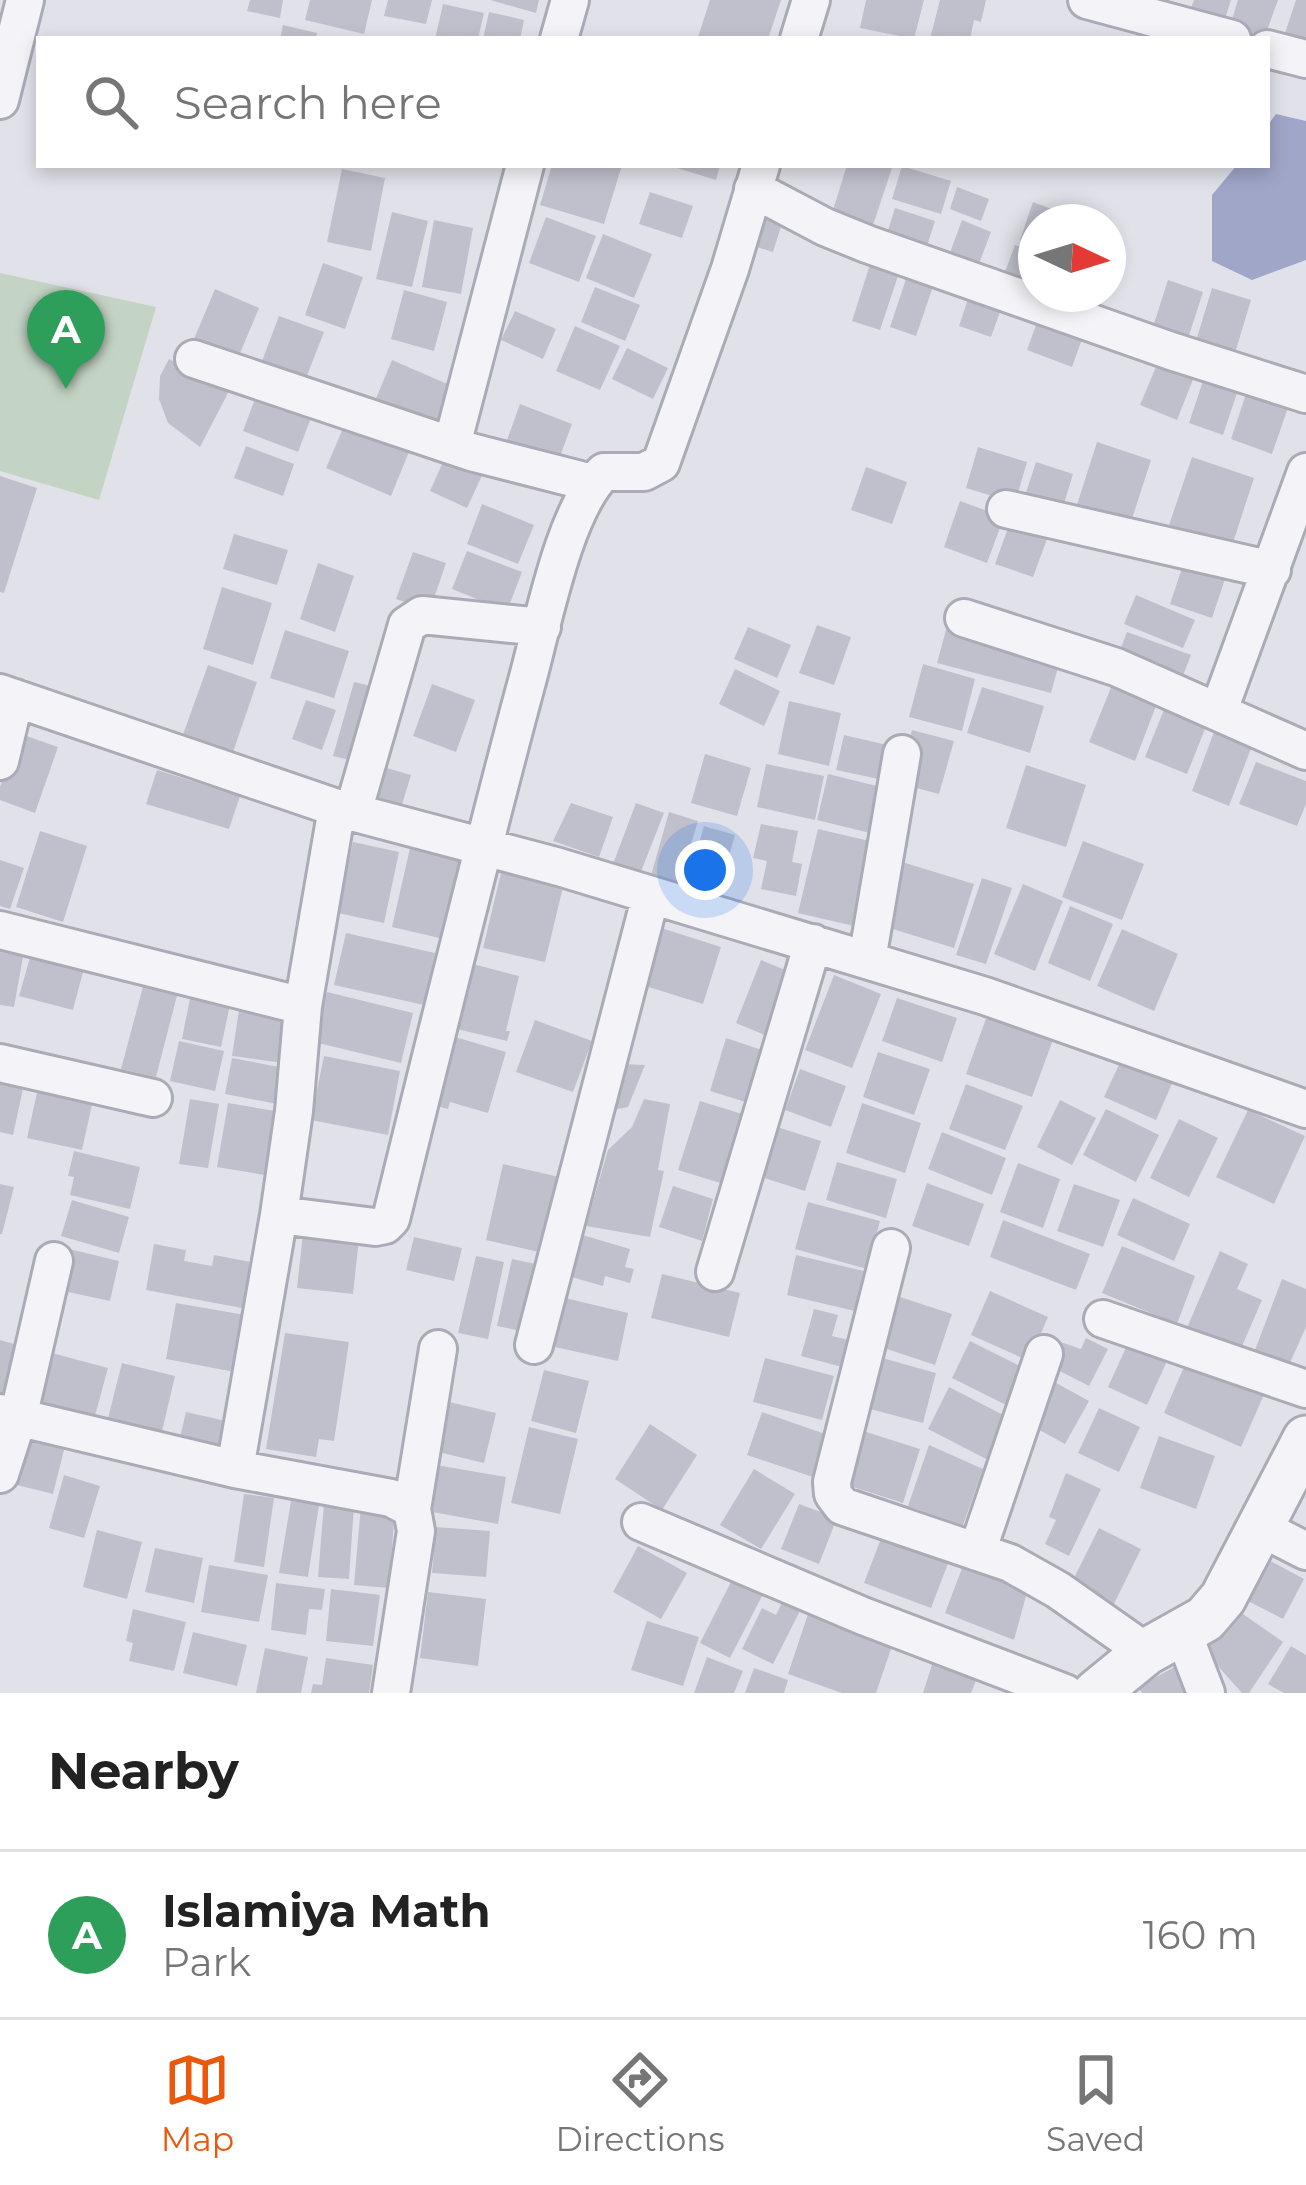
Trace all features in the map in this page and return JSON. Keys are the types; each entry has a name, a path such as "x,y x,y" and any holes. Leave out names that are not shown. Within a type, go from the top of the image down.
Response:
{"street":[{"path":"0,100 26,0"},
{"path":"560,36 570,0"},
{"path":"800,36 811,0"},
{"path":"1087,0 1145,8 1224,36"},
{"path":"1270,50 1306,59"},
{"path":"452,445 524,168"},
{"path":"279,1216 374,1227 385,1226 391,1219 483,846 562,554 592,483 604,472 644,472 661,464 757,177 825,227 867,244 1306,394"},
{"path":"194,358 452,445 592,483"},
{"path":"1220,710 1306,472"},
{"path":"1006,509 1272,570"},
{"path":"235,1469 279,1216 303,1006 345,810 406,625 422,616 542,627"},
{"path":"964,618 1100,661 1306,751"},
{"path":"0,761 8,696 345,810 651,895 1062,1022 1306,1109"},
{"path":"867,960 902,754"},
{"path":"534,1345 651,895"},
{"path":"0,930 303,1006"},
{"path":"716,1272 813,944"},
{"path":"0,1063 153,1098"},
{"path":"891,1248 832,1482 833,1494 842,1506 1010,1563 1165,1642 1206,1693"},
{"path":"0,1474 9,1415 54,1261"},
{"path":"1103,1319 1306,1389"},
{"path":"392,1693 416,1531 412,1509 438,1348"},
{"path":"977,1552 1044,1354"},
{"path":"9,1415 235,1469 391,1498 412,1509"},
{"path":"1096,1693 1205,1619 1223,1598 1306,1438"},
{"path":"641,1522 862,1616 1065,1693"},
{"path":"1259,1527 1306,1551"}],"green space":[{"path":"0,273 156,307 99,500 0,471"}],"water":[{"path":"1276,114 1306,121 1306,260 1252,280 1212,261 1212,195 1234,168 1270,168 1270,122"}],"building":[{"path":"250,0 283,0 280,18 247,11"},
{"path":"310,0 372,0 364,34 305,20"},
{"path":"388,0 432,0 426,24 384,16"},
{"path":"490,0 539,0 536,13"},
{"path":"710,0 781,0 769,36 698,36"},
{"path":"866,0 924,0 915,36 860,28"},
{"path":"940,0 986,0 981,22 974,20 971,36 931,36"},
{"path":"1194,0 1231,0 1221,31 1187,19"},
{"path":"1238,0 1278,0 1265,36 1228,32"},
{"path":"1296,0 1306,0 1306,44 1284,36"},
{"path":"443,4 484,13 479,36 436,36"},
{"path":"489,12 524,20 521,36 484,36"},
{"path":"283,25 317,33 316,36 281,36"},
{"path":"551,168 621,168 604,224 540,205"},
{"path":"677,168 719,168 716,180"},
{"path":"846,168 892,168 869,237 829,223"},
{"path":"901,168 951,181 941,214 892,199"},
{"path":"342,169 385,178 371,251 327,242"},
{"path":"957,187 989,199 981,221 950,209"},
{"path":"650,192 693,206 682,238 639,224"},
{"path":"759,206 785,214 773,252 747,244"},
{"path":"895,208 935,221 925,252 885,240"},
{"path":"392,212 428,221 412,287 376,279"},
{"path":"546,217 596,236 579,282 529,263"},
{"path":"434,220 473,228 461,294 422,287"},
{"path":"962,220 991,232 977,269 948,258"},
{"path":"603,234 652,254 634,298 586,278"},
{"path":"1015,245 1018,246 1018,282 1003,277"},
{"path":"874,252 903,261 880,330 852,321"},
{"path":"323,263 363,277 345,329 305,315"},
{"path":"911,264 938,272 916,336 890,327"},
{"path":"1168,280 1203,292 1184,351 1149,339"},
{"path":"973,284 1006,295 991,337 959,326"},
{"path":"595,287 640,305 625,341 581,322"},
{"path":"1212,288 1251,300 1232,363 1193,351"},
{"path":"215,289 259,308 235,365 191,346"},
{"path":"404,290 447,302 434,351 391,339"},
{"path":"515,311 556,329 543,359 501,340"},
{"path":"1041,312 1086,328 1072,367 1027,350"},
{"path":"279,316 324,332 303,386 259,369"},
{"path":"575,326 620,346 600,390 556,371"},
{"path":"627,348 668,368 653,399 612,379"},
{"path":"169,359 229,391 200,447 168,423 159,399 160,376"},
{"path":"392,360 461,390 441,437 372,408"},
{"path":"1158,362 1194,377 1177,420 1140,405"},
{"path":"1207,369 1241,381 1223,435 1189,423"},
{"path":"1249,385 1291,399 1272,454 1231,439"},
{"path":"259,388 314,410 298,452 243,431"},
{"path":"520,404 572,424 559,459 507,440"},
{"path":"347,419 411,447 391,496 326,468"},
{"path":"1097,442 1151,460 1130,525 1076,508"},
{"path":"246,446 294,464 283,496 234,478"},
{"path":"978,447 1027,462 1015,503 966,488"},
{"path":"447,453 485,469 467,508 430,491"},
{"path":"1192,457 1254,478 1229,555 1166,534"},
{"path":"1036,462 1073,474 1060,517 1022,505"},
{"path":"866,467 907,482 892,524 851,510"},
{"path":"0,476 37,488 4,593 0,592"},
{"path":"960,501 1004,517 987,563 944,547"},
{"path":"482,504 534,525 518,564 467,544"},
{"path":"1012,517 1050,531 1033,577 995,564"},
{"path":"234,534 288,550 277,585 223,569"},
{"path":"467,551 522,572 507,611 452,589"},
{"path":"413,552 446,563 430,610 396,599"},
{"path":"1185,559 1227,573 1212,618 1170,604"},
{"path":"318,563 354,576 335,632 300,619"},
{"path":"222,587 272,603 253,665 203,649"},
{"path":"1136,595 1195,620 1183,648 1124,624"},
{"path":"949,619 1063,649 1051,693 937,663"},
{"path":"817,625 851,637 834,685 799,673"},
{"path":"748,627 791,645 777,678 734,659"},
{"path":"285,630 349,651 334,698 270,678"},
{"path":"1127,632 1191,655 1178,688 1115,664"},
{"path":"923,664 975,679 962,731 909,717"},
{"path":"208,665 257,682 231,758 181,740"},
{"path":"735,669 780,691 764,726 719,704"},
{"path":"1114,680 1159,698 1135,761 1089,742"},
{"path":"354,682 383,689 362,763 333,756"},
{"path":"432,684 475,700 456,752 413,736"},
{"path":"982,687 1044,706 1030,753 967,733"},
{"path":"1169,697 1211,714 1187,774 1145,757"},
{"path":"306,700 336,710 322,750 292,739"},
{"path":"789,701 841,713 829,766 778,754"},
{"path":"1217,724 1255,738 1229,806 1192,791"},
{"path":"912,730 954,741 939,794 898,783"},
{"path":"18,733 58,747 35,813 0,800"},
{"path":"844,735 896,747 888,781 836,770"},
{"path":"705,754 751,768 737,816 691,803"},
{"path":"1256,762 1306,781 1306,804 1297,826 1239,804"},
{"path":"766,764 824,776 815,820 757,807"},
{"path":"376,765 411,775 397,821 361,810"},
{"path":"1026,765 1086,785 1066,847 1006,828"},
{"path":"157,770 240,796 229,829 146,804"},
{"path":"828,774 889,789 878,835 817,820"},
{"path":"571,803 613,817 599,857 553,841"},
{"path":"636,803 664,813 640,874 613,864"},
{"path":"669,812 698,821 678,887 650,879"},
{"path":"761,824 798,831 792,862 802,864 796,896 761,889 767,861 753,858"},
{"path":"704,826 735,835 718,894 687,885"},
{"path":"818,829 878,843 858,927 798,913"},
{"path":"40,831 87,846 63,922 16,907"},
{"path":"1083,841 1144,864 1122,920 1062,897"},
{"path":"353,842 399,852 384,923 338,913"},
{"path":"410,848 466,862 448,940 392,927"},
{"path":"0,860 24,868 10,909 0,906"},
{"path":"902,862 974,884 954,948 883,926"},
{"path":"501,873 563,887 545,962 483,948"},
{"path":"982,878 1012,888 986,964 956,955"},
{"path":"1023,884 1063,901 1035,971 994,954"},
{"path":"1070,906 1113,924 1090,981 1048,963"},
{"path":"655,926 721,947 703,1004 636,983"},
{"path":"1122,929 1178,954 1154,1011 1097,986"},
{"path":"346,933 435,953 424,1005 334,985"},
{"path":"0,952 23,957 14,1007 0,1005"},
{"path":"31,954 84,968 73,1010 19,996"},
{"path":"761,960 800,976 774,1039 736,1023"},
{"path":"469,963 519,976 507,1041 453,1028"},
{"path":"834,975 881,994 852,1068 805,1050"},
{"path":"145,979 179,988 156,1077 121,1069"},
{"path":"193,983 233,991 221,1047 182,1039"},
{"path":"327,992 413,1013 401,1063 314,1042"},
{"path":"897,998 957,1018 942,1062 882,1041"},
{"path":"240,1003 291,1011 283,1063 232,1056"},
{"path":"988,1013 1054,1037 1032,1097 966,1074"},
{"path":"535,1020 592,1041 573,1092 516,1072"},
{"path":"445,1034 506,1052 488,1113 450,1102 448,1109 424,1103"},
{"path":"726,1038 768,1052 752,1104 710,1091"},
{"path":"179,1041 224,1051 215,1091 170,1081"},
{"path":"878,1052 930,1069 914,1115 863,1097"},
{"path":"324,1056 400,1071 388,1135 311,1120"},
{"path":"1123,1056 1174,1079 1156,1120 1104,1097"},
{"path":"232,1058 290,1069 283,1105 225,1094"},
{"path":"621,1064 645,1065 628,1107 608,1111"},
{"path":"800,1069 846,1086 831,1127 785,1110"},
{"path":"0,1070 26,1075 13,1135 0,1132"},
{"path":"40,1079 95,1091 82,1150 27,1138"},
{"path":"966,1084 1023,1106 1005,1150 949,1129"},
{"path":"190,1099 219,1104 208,1168 179,1164"},
{"path":"644,1099 670,1104 658,1170 664,1171 650,1237 586,1226 608,1150 632,1127"},
{"path":"1060,1100 1096,1118 1072,1165 1037,1147"},
{"path":"700,1101 752,1117 730,1186 678,1170"},
{"path":"228,1103 281,1112 270,1176 217,1167"},
{"path":"862,1103 921,1123 905,1173 846,1153"},
{"path":"1106,1109 1159,1135 1136,1182 1083,1155"},
{"path":"1248,1110 1305,1136 1274,1204 1216,1177"},
{"path":"1179,1119 1218,1138 1189,1197 1150,1178"},
{"path":"771,1125 821,1141 805,1191 755,1175"},
{"path":"942,1132 1006,1158 992,1195 928,1169"},
{"path":"74,1151 140,1167 130,1209 70,1195 74,1177 68,1176"},
{"path":"837,1162 897,1179 886,1218 826,1200"},
{"path":"1018,1163 1060,1179 1043,1228 1000,1212"},
{"path":"503,1164 568,1179 552,1255 486,1240"},
{"path":"927,1183 984,1204 969,1246 912,1226"},
{"path":"0,1184 14,1187 2,1234 0,1234"},
{"path":"1074,1184 1120,1200 1103,1247 1057,1231"},
{"path":"673,1186 713,1199 702,1241 659,1227"},
{"path":"1133,1198 1190,1224 1174,1261 1117,1235"},
{"path":"72,1200 129,1217 119,1253 61,1236"},
{"path":"808,1202 880,1221 867,1269 795,1249"},
{"path":"1003,1220 1090,1254 1076,1290 990,1257"},
{"path":"303,1233 359,1239 353,1294 297,1288"},
{"path":"579,1234 630,1249 625,1267 634,1269 630,1283 605,1276 603,1286 568,1276"},
{"path":"414,1237 462,1248 454,1281 406,1270"},
{"path":"154,1244 186,1250 184,1261 212,1266 214,1255 256,1263 247,1309 146,1290"},
{"path":"1122,1246 1195,1276 1177,1324 1102,1293"},
{"path":"69,1249 119,1261 110,1301 59,1290"},
{"path":"1220,1251 1248,1264 1237,1289 1262,1300 1239,1353 1186,1330"},
{"path":"796,1255 868,1272 859,1312 787,1295"},
{"path":"476,1256 504,1262 488,1339 458,1333"},
{"path":"512,1259 550,1267 535,1334 497,1326"},
{"path":"662,1274 740,1293 729,1337 651,1318"},
{"path":"1282,1279 1306,1289 1306,1327 1289,1365 1255,1350"},
{"path":"990,1291 1048,1317 1029,1361 971,1335"},
{"path":"888,1293 952,1314 935,1365 872,1344"},
{"path":"557,1296 628,1313 618,1361 546,1345"},
{"path":"176,1303 245,1315 235,1372 166,1359"},
{"path":"814,1309 838,1315 832,1336 849,1340 842,1367 801,1356"},
{"path":"1134,1330 1173,1348 1147,1405 1108,1387"},
{"path":"285,1333 349,1342 334,1441 319,1439 316,1457 266,1449"},
{"path":"1086,1338 1108,1349 1089,1386 1044,1363 1055,1340 1081,1349"},
{"path":"0,1340 31,1349 0,1405"},
{"path":"970,1341 1032,1372 1014,1409 952,1378"},
{"path":"52,1353 108,1368 93,1423 37,1408"},
{"path":"868,1354 936,1373 923,1423 855,1405"},
{"path":"1189,1355 1266,1390 1241,1447 1164,1413"},
{"path":"765,1358 834,1376 822,1420 753,1402"},
{"path":"122,1363 175,1376 160,1440 106,1426"},
{"path":"544,1370 589,1381 576,1433 531,1421"},
{"path":"1049,1379 1089,1401 1065,1444 1025,1422"},
{"path":"949,1387 1011,1419 990,1461 928,1429"},
{"path":"445,1401 496,1413 484,1463 434,1451"},
{"path":"1099,1408 1140,1427 1119,1472 1078,1453"},
{"path":"186,1412 235,1423 226,1461 177,1450"},
{"path":"762,1412 828,1435 813,1477 747,1455"},
{"path":"650,1424 697,1455 662,1510 615,1479"},
{"path":"529,1427 578,1439 560,1514 511,1503"},
{"path":"863,1431 920,1449 903,1503 847,1485"},
{"path":"18,1434 65,1446 53,1494 5,1482"},
{"path":"1159,1436 1215,1456 1196,1509 1140,1488"},
{"path":"929,1445 983,1469 963,1525 908,1506"},
{"path":"436,1465 506,1477 498,1524 427,1511"},
{"path":"754,1469 795,1494 761,1549 720,1525"},
{"path":"1066,1473 1101,1489 1069,1556 1045,1544 1056,1520 1049,1517"},
{"path":"64,1475 100,1486 84,1538 49,1528"},
{"path":"244,1494 274,1498 264,1567 234,1562"},
{"path":"291,1501 319,1505 308,1577 279,1573"},
{"path":"324,1503 354,1505 349,1579 318,1577"},
{"path":"799,1504 837,1518 819,1564 781,1549"},
{"path":"361,1505 395,1508 389,1588 354,1585"},
{"path":"436,1527 490,1531 486,1577 432,1573"},
{"path":"885,1528 952,1553 931,1608 864,1583"},
{"path":"1099,1528 1141,1549 1110,1612 1068,1590"},
{"path":"97,1530 142,1542 127,1599 83,1587"},
{"path":"638,1546 687,1573 661,1619 613,1592"},
{"path":"155,1548 203,1558 194,1603 145,1592"},
{"path":"1261,1556 1304,1579 1283,1619 1240,1597"},
{"path":"964,1563 1012,1583 1026,1596 1014,1640 945,1613"},
{"path":"209,1565 268,1575 259,1622 201,1612"},
{"path":"732,1580 762,1596 730,1658 700,1643"},
{"path":"276,1583 325,1589 322,1610 309,1609 306,1635 271,1630"},
{"path":"331,1589 380,1595 373,1646 326,1641"},
{"path":"428,1592 486,1599 478,1666 420,1658"},
{"path":"784,1598 802,1607 773,1664 742,1649 762,1608 776,1615"},
{"path":"1227,1603 1283,1642 1249,1693 1242,1693 1198,1644"},
{"path":"133,1609 186,1622 174,1671 129,1661 133,1643 126,1641"},
{"path":"808,1614 893,1643 876,1693 842,1693 788,1674"},
{"path":"647,1621 699,1637 683,1686 631,1670"},
{"path":"193,1632 247,1645 237,1686 183,1673"},
{"path":"1291,1646 1306,1655 1306,1693 1284,1693 1268,1684"},
{"path":"265,1648 308,1657 301,1693 256,1693"},
{"path":"936,1652 981,1668 971,1693 923,1693"},
{"path":"707,1657 743,1671 734,1693 694,1693"},
{"path":"326,1658 373,1665 369,1693 311,1693 313,1684 322,1685"},
{"path":"1180,1664 1196,1693 1142,1693 1138,1687"},
{"path":"754,1668 788,1680 784,1693 745,1693"}],"place":[{"name":"Islamiya Math","path":"66,389"}]}
